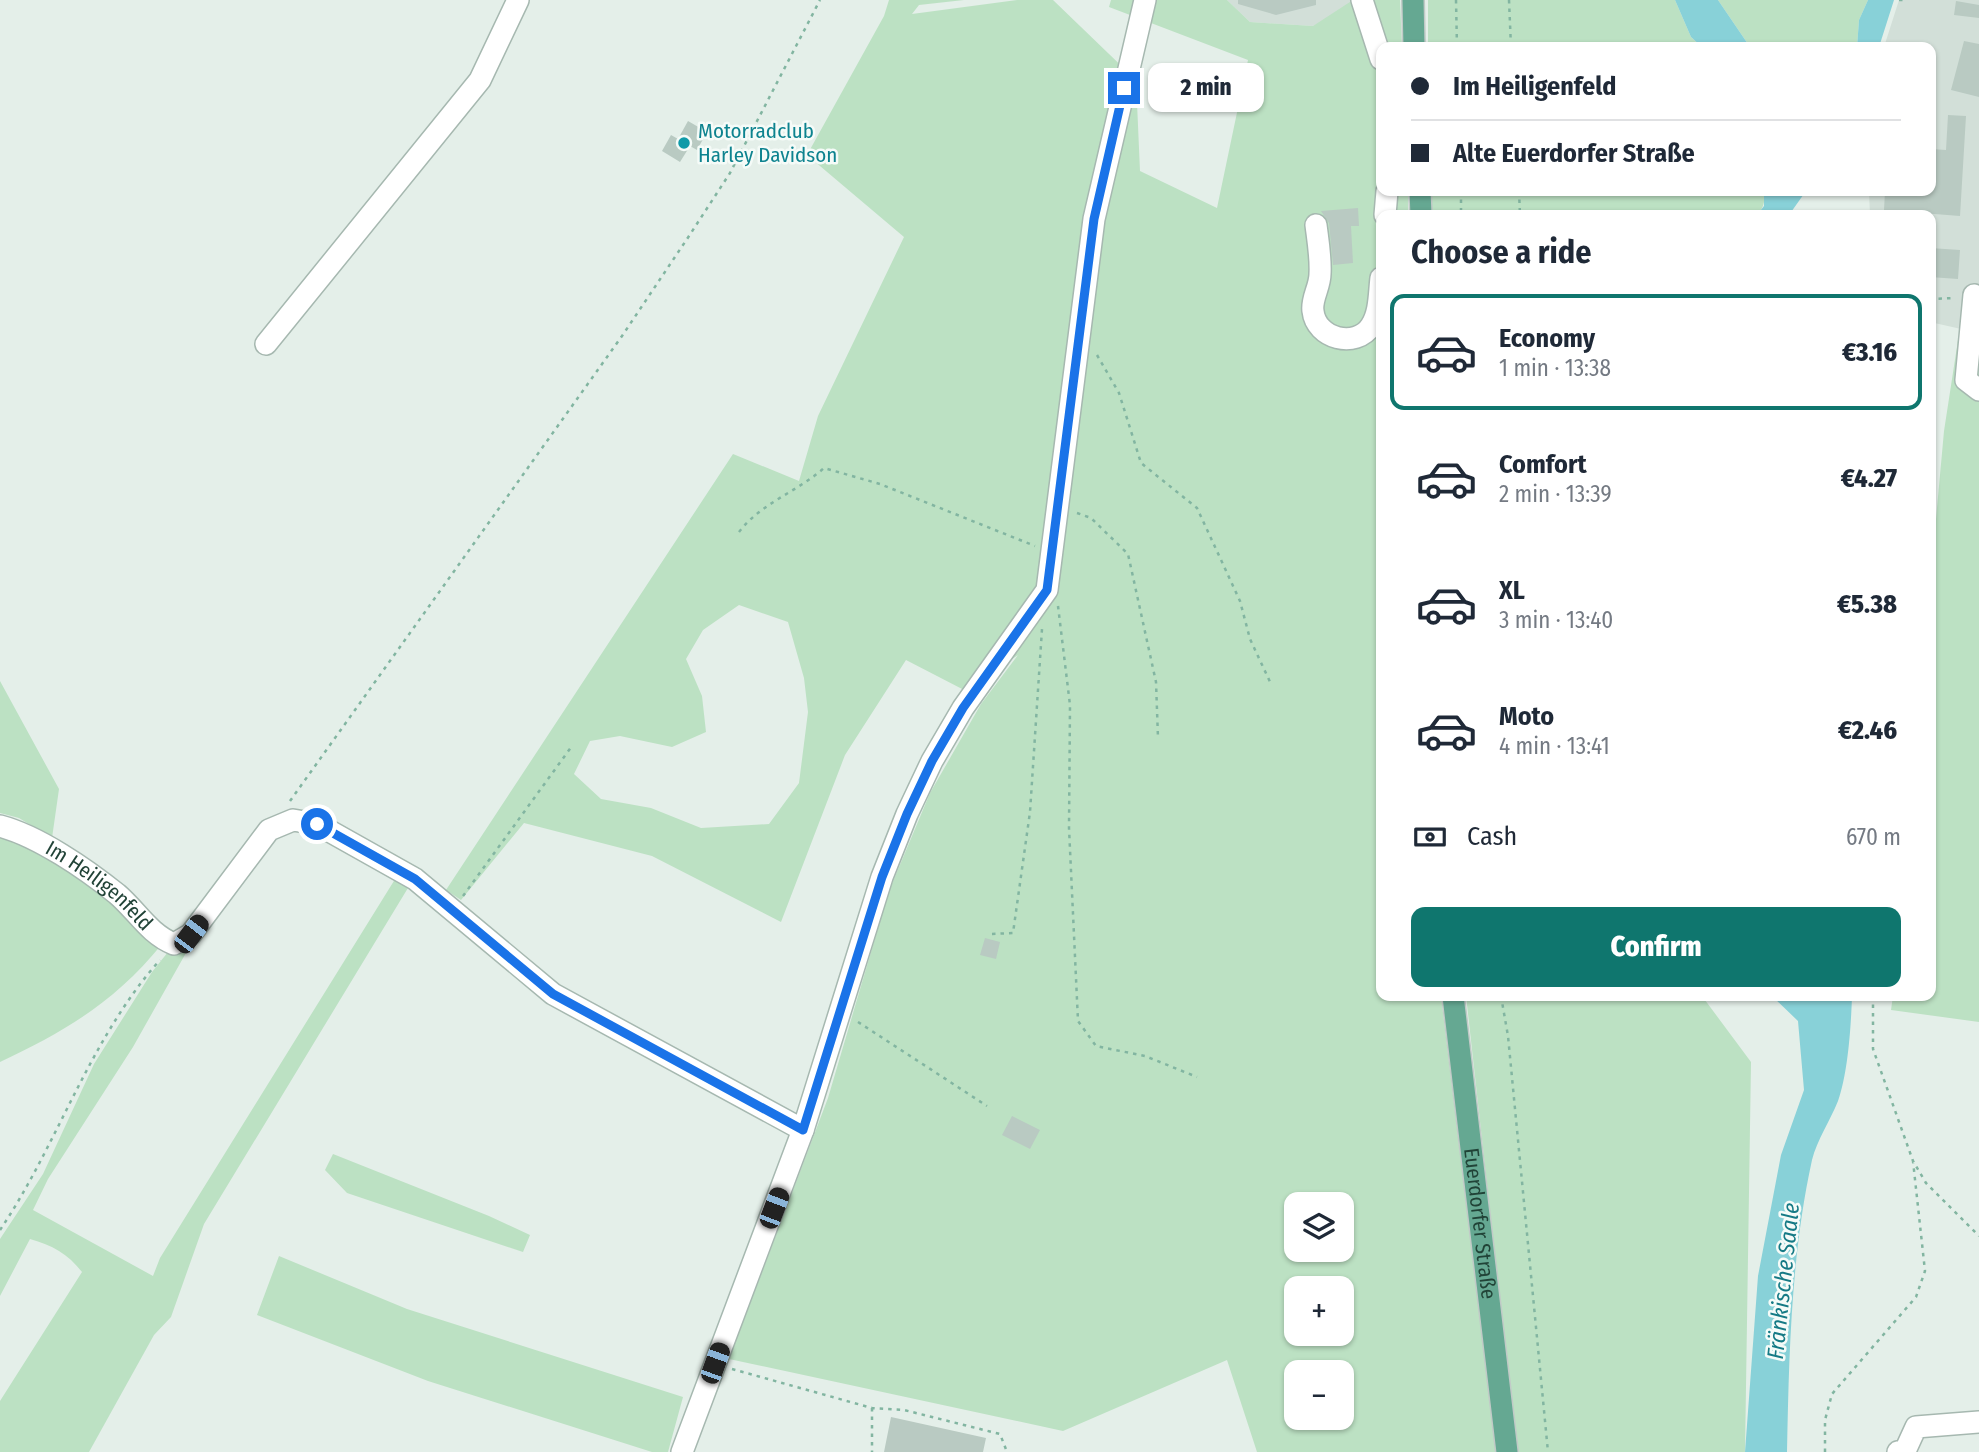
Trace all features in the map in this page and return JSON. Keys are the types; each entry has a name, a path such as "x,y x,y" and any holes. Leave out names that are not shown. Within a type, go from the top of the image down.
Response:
{"main road":[{"path":"1413,0 1414,42"},
{"name":"Euerdorfer Straße","path":"1454,1001 1507,1452"}],"street":[{"path":"266,344 480,80 518,0"},
{"path":"682,1452 803,1130 882,877 932,761 963,708 1047,590 1094,219 1144,0"},
{"path":"1362,0 1376,43"},
{"path":"1316,225 1320,274 1312,312 1317,323 1331,335 1346,340 1359,337 1370,328 1376,315"},
{"path":"1974,295 1966,380 1979,390"},
{"name":"Im Heiligenfeld","path":"0,826 24,832 117,895 159,938 174,944 191,934 270,830 293,820 317,824 415,879 553,994 803,1130"},
{"path":"1898,1452 1905,1451 1916,1427 1979,1422"}],"path":[{"path":"289,802 622,336 689,236 730,173 820,0"},
{"path":"1456,0 1457,42"},
{"path":"1509,0 1511,42"},
{"path":"1078,349 1096,353 1119,393 1141,463 1198,508 1240,601 1250,639 1271,684"},
{"path":"739,532 752,514 806,484 824,468 880,484 1052,552"},
{"path":"1058,505 1091,518 1128,554 1156,682 1158,738"},
{"path":"1047,590 1058,605 1070,705 1069,828 1078,1021 1096,1046 1144,1056 1198,1077"},
{"path":"992,934 1013,933 1030,812 1043,628"},
{"path":"452,910 572,746"},
{"path":"0,1230 29,1186 104,1040 149,972 174,944"},
{"path":"1502,1001 1508,1036 1548,1452"},
{"path":"1873,1001 1874,1049 1913,1161 1926,1183 1979,1236"},
{"path":"840,1011 988,1106"},
{"path":"1825,1452 1825,1420 1832,1394 1916,1297 1925,1271 1913,1161"},
{"path":"715,1363 872,1408 904,1410 1000,1434 1007,1452"},
{"path":"872,1408 872,1452"}],"shaded area":[{"path":"1227,0 1373,0 1313,26 1250,22"},
{"path":"1899,0 1979,0 1979,333 1936,323 1936,210 1870,210 1869,196 1936,196 1936,42 1886,42"}],"green space":[{"path":"889,0 964,0 919,5 912,14 1017,0 1053,0 1136,80 1140,171 1217,208 1248,60 1109,7 1111,0 1227,0 1250,22 1313,26 1353,0 1400,0 1402,42 1376,42 1376,196 1408,196 1408,210 1376,210 1376,1001 1442,1001 1496,1452 1257,1452 1227,1360 1063,1431 729,1359 828,1098 889,891 930,793 981,704 1018,655 966,691 906,660 845,755 781,922 652,856 524,823 461,900 446,890 733,454 799,481 818,416 904,237 807,155 884,16","holes":["739,605 788,622 804,678 808,712 799,783 769,824 701,828 651,808 601,799 574,774 590,741 620,736 672,747 706,732 702,696 686,659 703,630"]},
{"path":"1428,0 1675,0 1691,37 1696,42 1428,42"},
{"path":"1718,0 1868,0 1859,20 1857,42 1747,42"},
{"path":"1430,196 1764,196 1761,210 1431,210"},
{"path":"1958,340 1979,342 1979,1022 1891,1010 1892,1001 1936,1001 1936,519 1944,431"},
{"path":"0,681 59,789 52,838 19,818 0,813"},
{"path":"0,830 102,889 162,944 127,982 88,1013 0,1062"},
{"path":"397,876 411,883 204,1224 171,1317 154,1335 89,1452 0,1452 0,1401 82,1272 59,1251 30,1239 0,1296 0,1239 43,1174 94,1064 152,972 168,952 191,944 133,1047 48,1179 33,1210 153,1276 160,1258"},
{"path":"1467,1001 1706,1001 1751,1062 1745,1452 1517,1452"},
{"path":"333,1154 530,1235 523,1252 347,1193 325,1170"},
{"path":"279,1256 407,1309 683,1397 668,1452 652,1452 428,1381 257,1315"}],"water":[{"path":"1675,0 1718,0 1747,42 1696,42 1691,37"},
{"path":"1868,0 1894,0 1881,42 1857,42 1859,20"},
{"path":"1764,196 1802,196 1793,210 1761,210 1764,206"},
{"name":"Fränkische Saale","path":"1777,1001 1852,1001 1847,1063 1841,1090 1817,1145 1805,1196 1795,1269 1787,1452 1745,1452 1758,1276 1781,1155 1804,1090 1798,1021"}],"building":[{"path":"1238,0 1316,0 1316,5 1276,15 1238,4"},
{"path":"1956,1 1979,5 1979,18 1954,15"},
{"path":"1964,41 1979,44 1979,97 1951,90"},
{"path":"1948,115 1966,116 1960,216 1936,214 1936,210 1884,210 1885,196 1936,196 1936,149 1946,150"},
{"name":"Motorradclub Harley Davidson","path":"688,121 707,132 697,150 690,146 680,162 662,151 671,135 678,139"},
{"path":"1358,208 1359,226 1351,226 1353,263 1333,265 1329,223 1321,211"},
{"path":"1936,248 1960,250 1958,279 1936,277"},
{"path":"985,938 1000,942 996,959 980,955"},
{"path":"1012,1116 1040,1130 1030,1149 1002,1135"},
{"path":"891,1417 986,1438 983,1452 884,1452"}],"place":[{"name":"Motorradclub Harley Davidson","path":"684,143"}],"route":[{"path":"317,824 415,879 553,994 803,1130 882,877 907,814 932,761 963,708 1047,590 1094,219 1124,88"}]}
